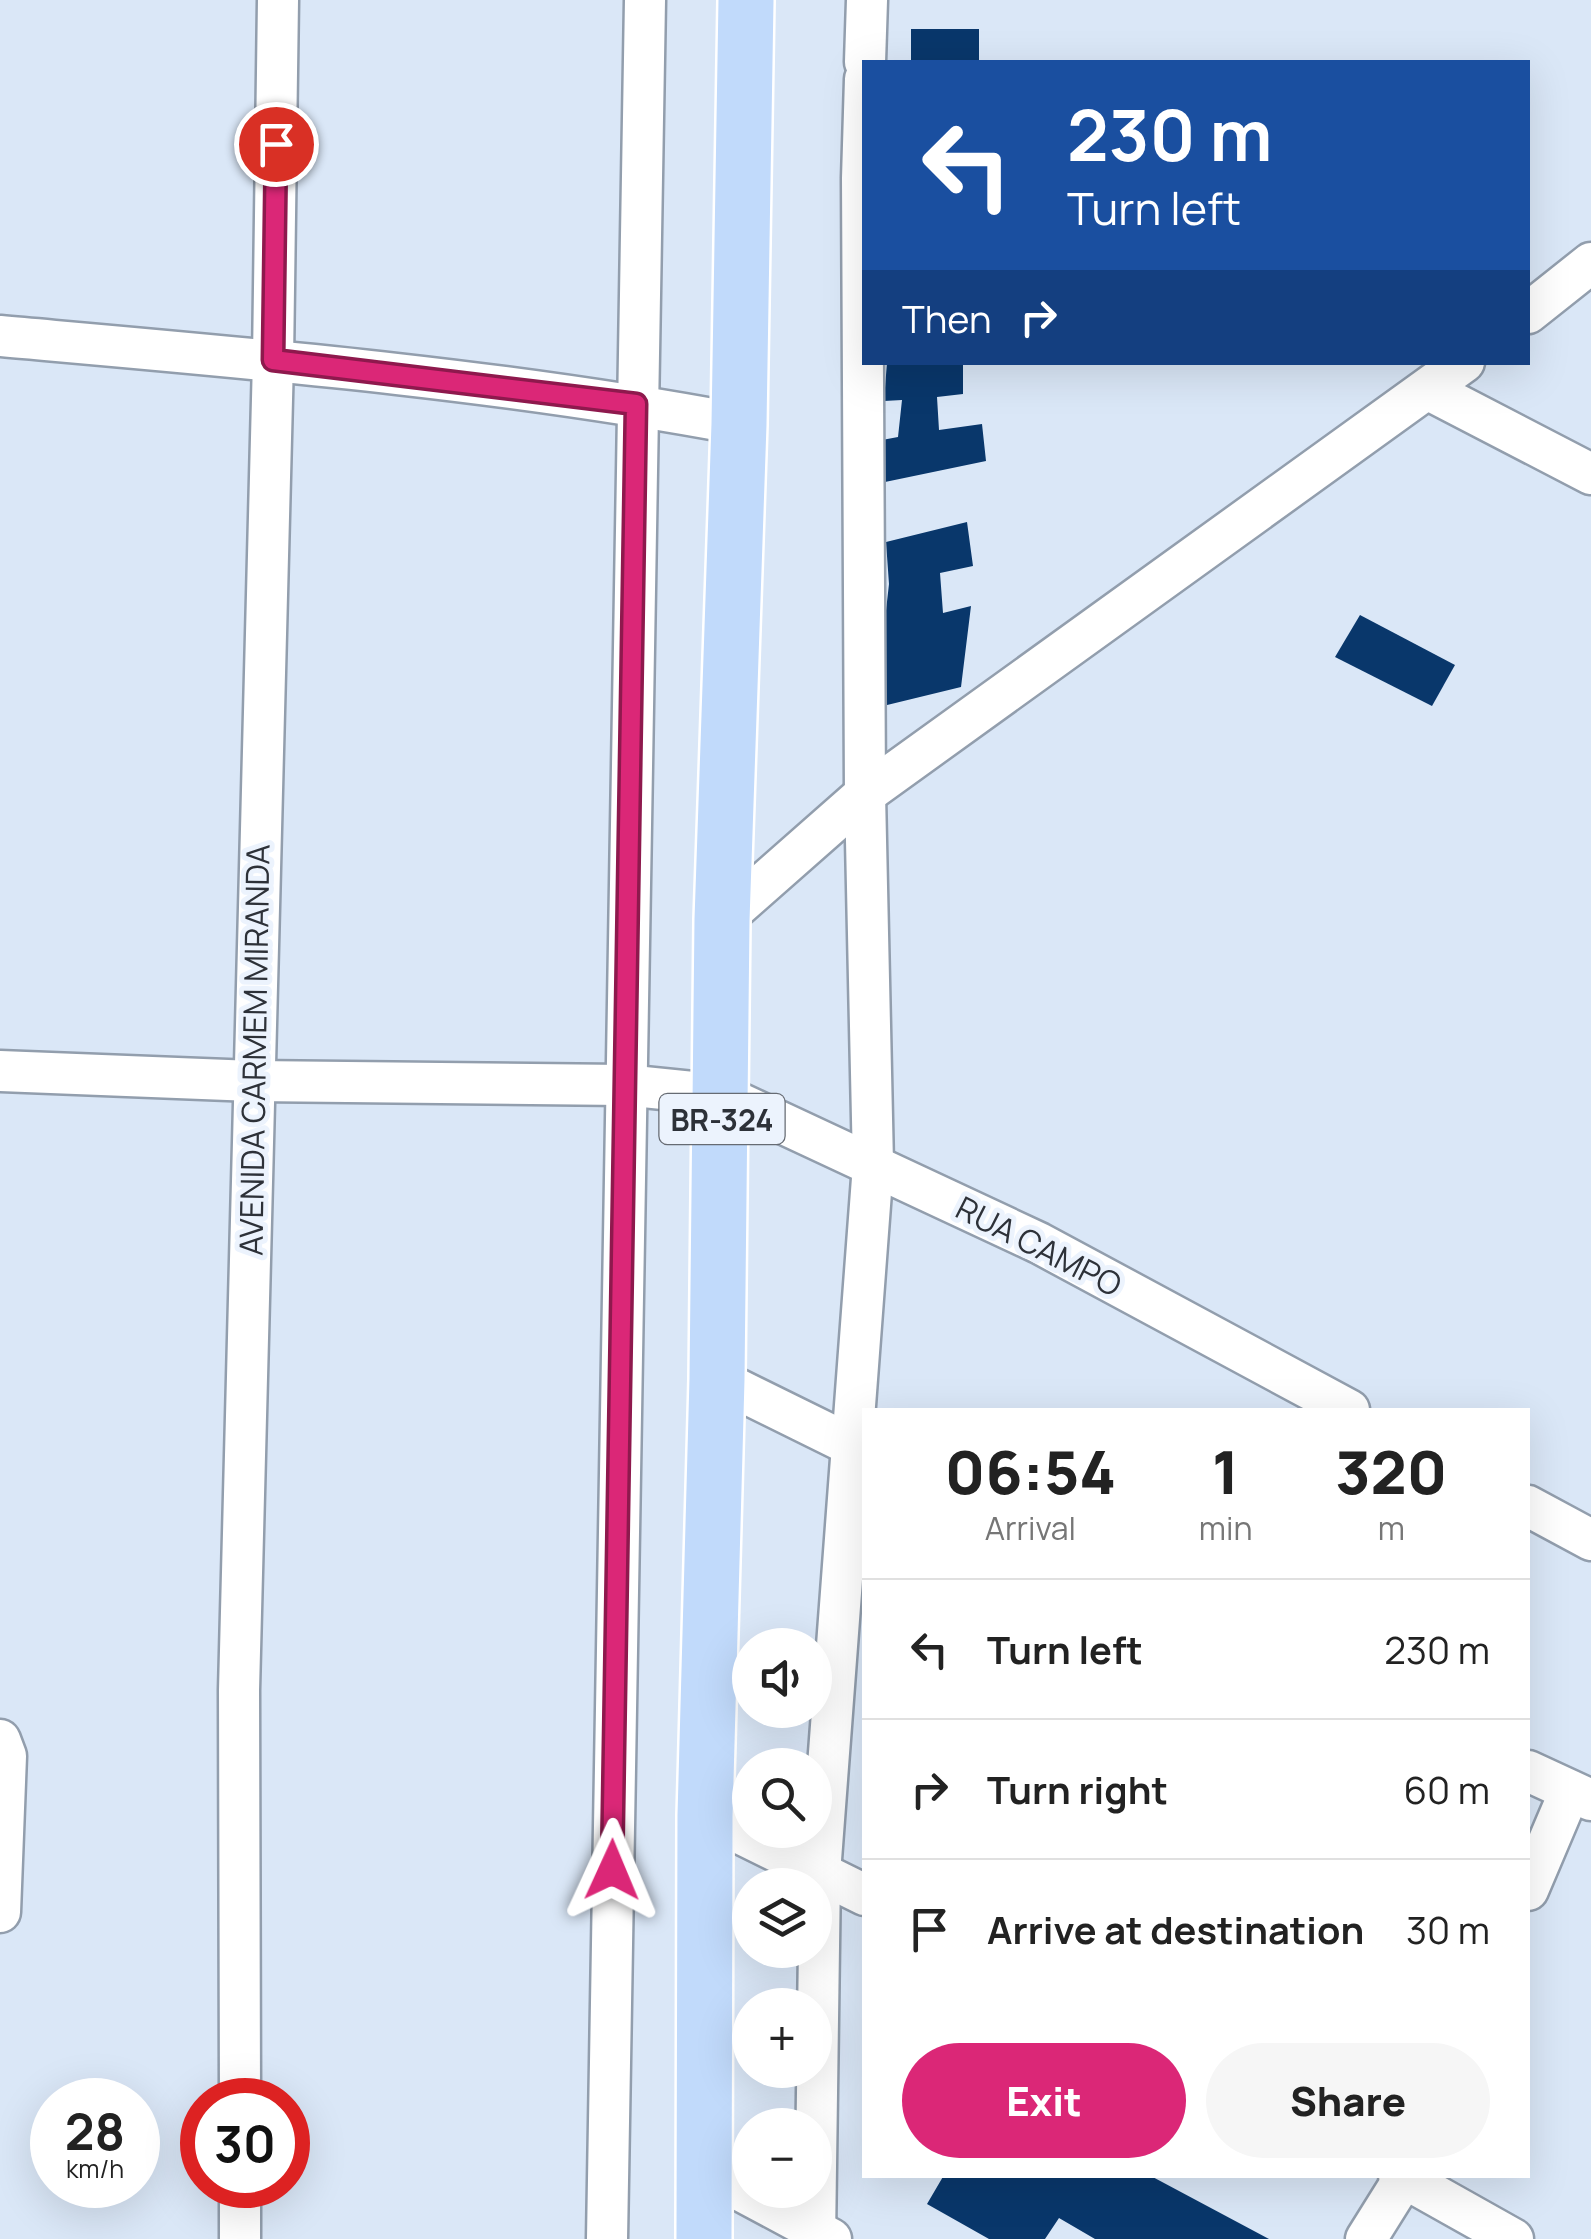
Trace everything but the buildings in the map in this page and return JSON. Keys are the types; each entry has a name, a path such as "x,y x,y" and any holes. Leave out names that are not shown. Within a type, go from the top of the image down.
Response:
{"main road":[{"name":"BR-324","path":"704,2239 705,1816 718,1379 722,920 739,424 746,0"}],"street":[{"name":"AVENIDA CARMEM MIRANDA","path":"240,2078 239,1690 273,360 278,0"},
{"path":"607,2239 645,0"},
{"path":"866,60 867,0"},
{"path":"1530,311 1591,263"},
{"path":"0,336 273,360 636,404 739,424"},
{"path":"820,1868 859,1449 872,1166 863,365"},
{"path":"722,920 865,794 1460,365"},
{"path":"1429,390 1591,474"},
{"name":"RUA CAMPO","path":"0,1071 253,1081 624,1085 722,1096 1039,1243 1345,1408"},
{"path":"718,1379 859,1449"},
{"path":"1530,1507 1591,1540"},
{"path":"0,1740 6,1756 0,1912"},
{"path":"1530,1772 1580,1795 1530,1886"},
{"path":"705,1816 812,1868"},
{"path":"832,1878 862,1893"},
{"path":"702,2170 820,2236 820,1968"},
{"path":"1366,2239 1402,2178"},
{"path":"1406,2178 1512,2239"},
{"path":"240,2208 240,2239"}],"route":[{"path":"276,144 273,360 636,404 612,1870"}]}
